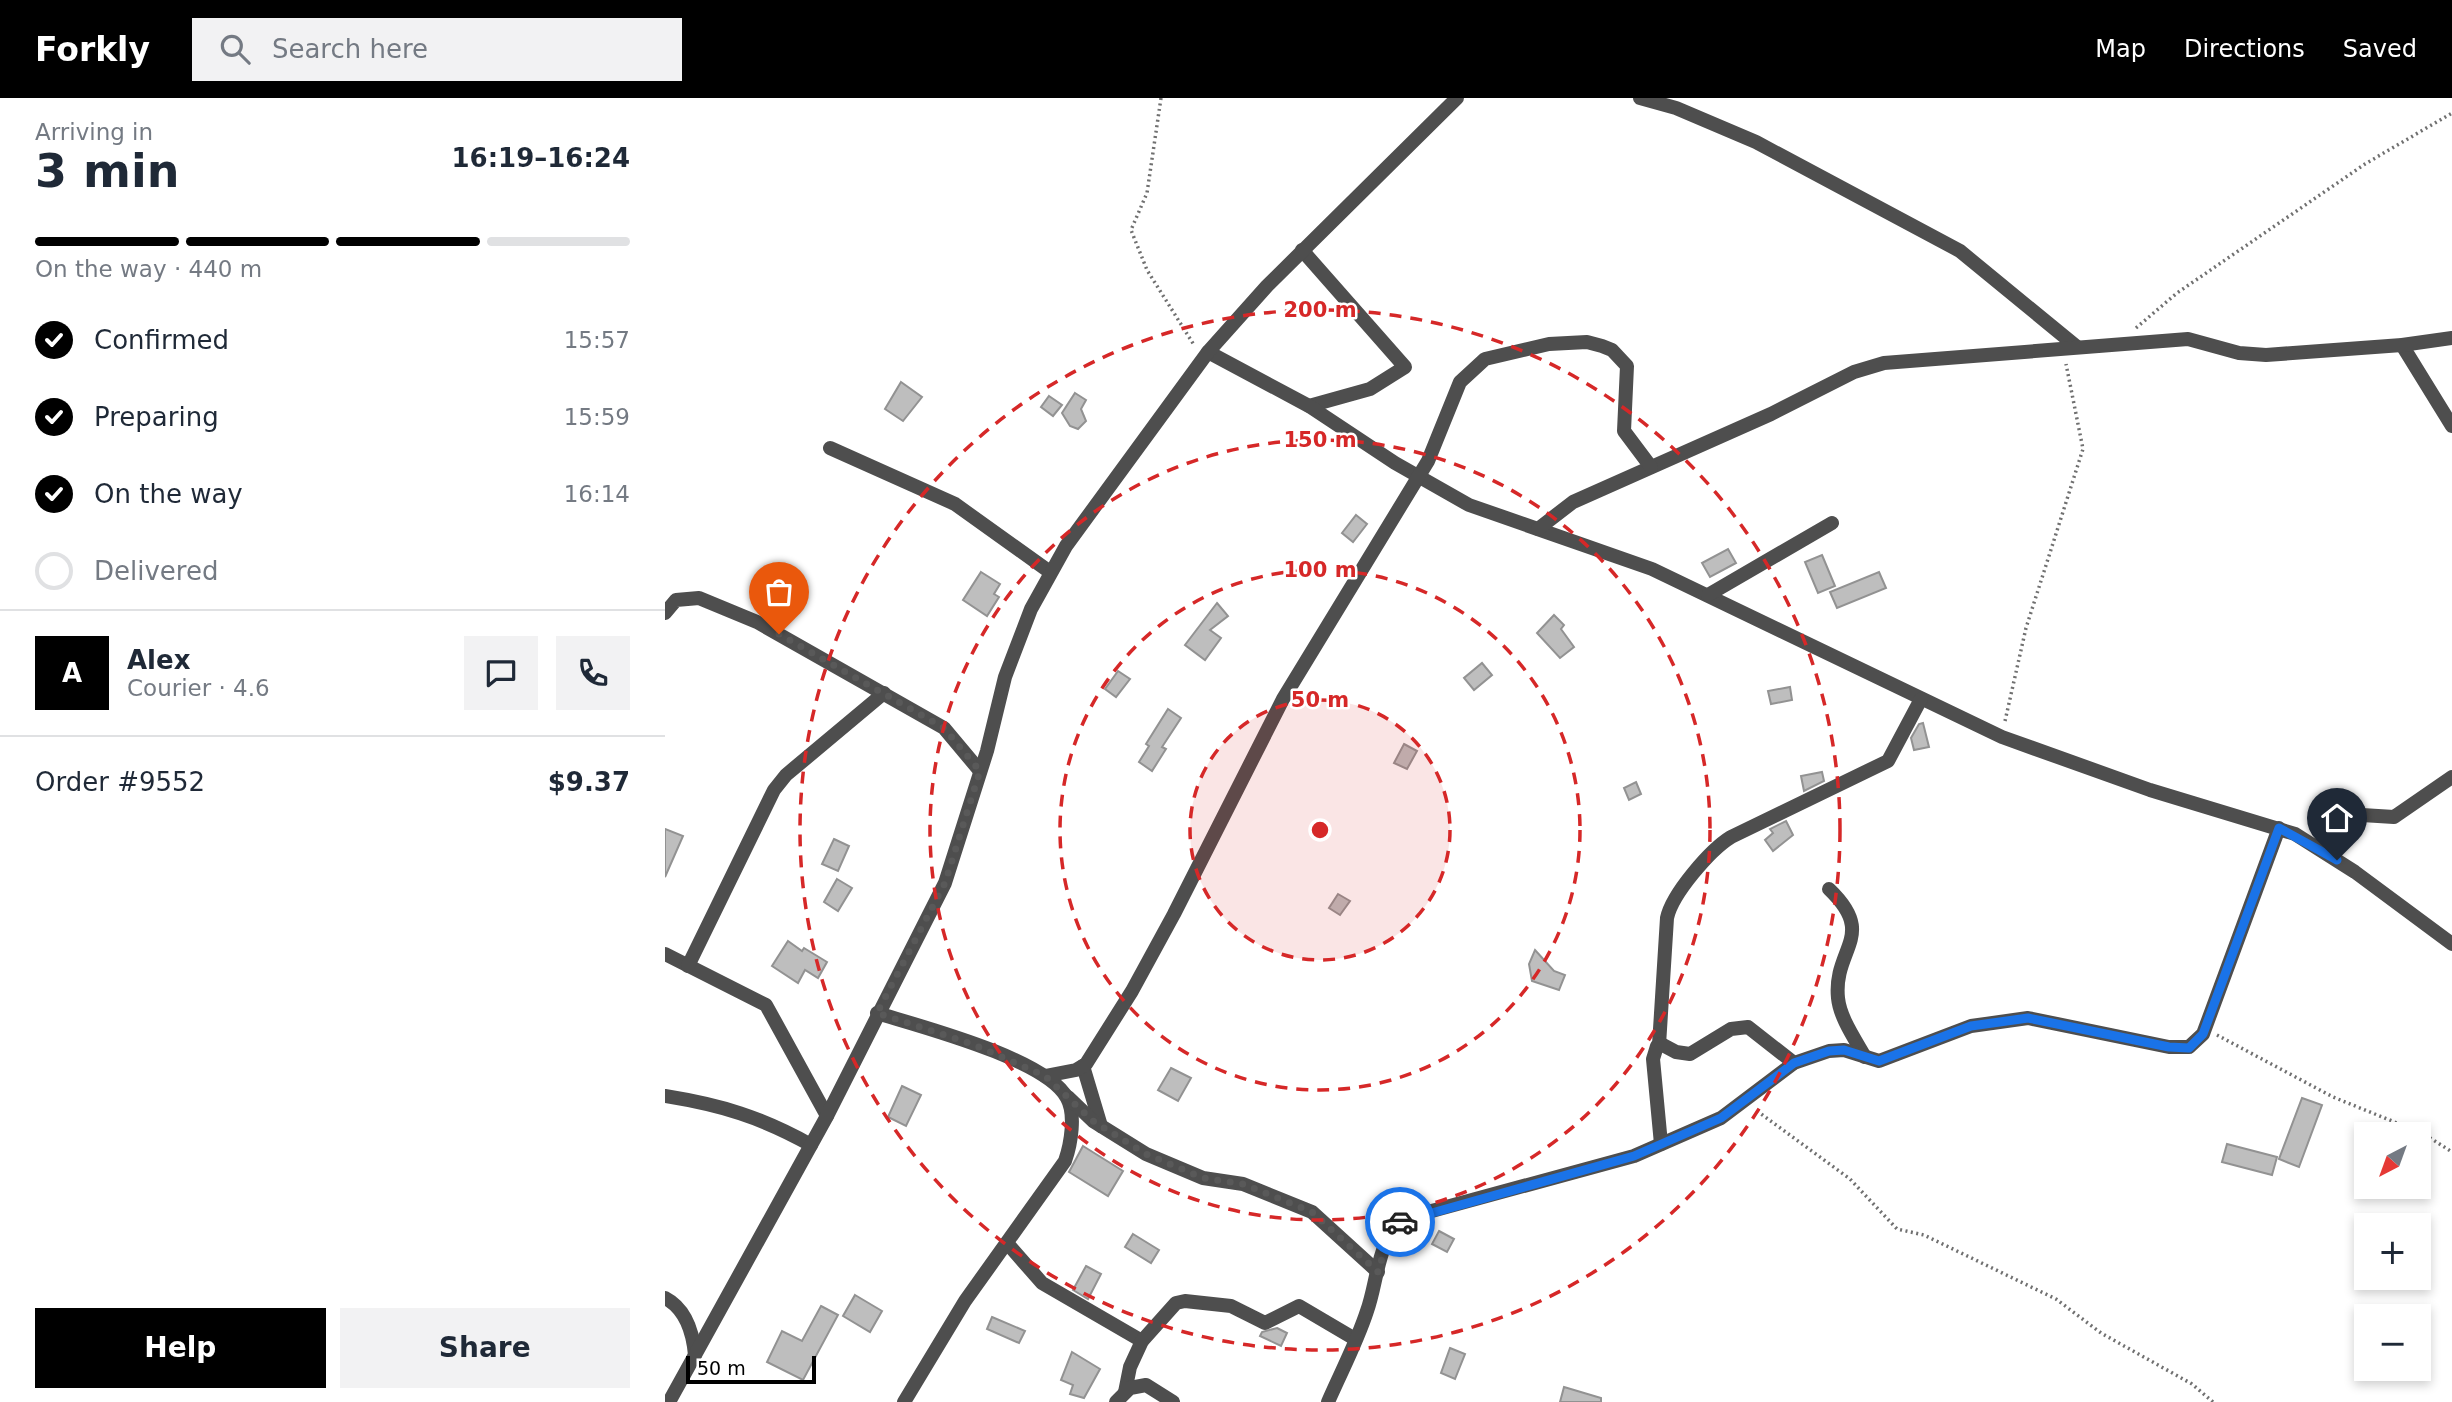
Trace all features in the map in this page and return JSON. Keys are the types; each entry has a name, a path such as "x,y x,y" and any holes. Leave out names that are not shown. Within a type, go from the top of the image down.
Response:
{"street":[{"path":"669,1402 827,1116 945,883 980,771 1005,677 1031,609 1050,572 1112,480 1206,355 1302,250 1457,98"},
{"path":"1640,98 1676,108 1756,142 1960,251 2070,348"},
{"path":"1302,250 1405,367 1370,389 1309,406"},
{"path":"1538,529 1563,508 1771,414 1864,368 1941,357 2188,339 2253,355 2402,345 2452,338"},
{"path":"1045,1076 1083,1066 1132,991 1283,699 1435,446 1451,400 1472,368 1485,359 1507,351 1587,342 1612,350 1627,366 1625,431 1651,467"},
{"path":"2402,345 2452,426"},
{"path":"1206,355 1309,406 1417,476 1490,514 1602,549 1708,595 2002,737 2150,790 2279,828 2319,848 2452,944"},
{"path":"830,448 955,504 1050,572"},
{"path":"1708,595 1832,523"},
{"path":"665,613 676,600 699,598 757,622 944,728 980,771"},
{"path":"688,966 774,790 786,775 884,693"},
{"path":"1661,1144 1653,1052 1659,1045 1667,918 1672,901 1714,851 1731,837 1888,761 1921,699"},
{"path":"2319,848 2346,814 2382,819 2394,817 2452,777"},
{"path":"1328,1402 1367,1312 1392,1230 1406,1218 1604,1166 1661,1144 1721,1118 1794,1063 1838,1050 1885,1060 1971,1026 2007,1020 2047,1020 2181,1049 2196,1043 2205,1028 2279,828"},
{"path":"1829,889 1845,905 1853,925 1839,977 1838,1001 1865,1057"},
{"path":"665,954 766,1005 827,1116"},
{"path":"877,1013 972,1044 1045,1076 1101,1126 1146,1154 1203,1178 1243,1184 1312,1212 1378,1272"},
{"path":"1659,1045 1682,1055 1690,1054 1731,1028 1748,1027 1794,1063"},
{"path":"1083,1066 1101,1126"},
{"path":"904,1402 965,1301 1065,1161 1070,1140 1070,1115 1064,1093"},
{"path":"665,1096 746,1113 766,1120 811,1145"},
{"path":"1007,1243 1042,1283 1142,1341"},
{"path":"665,1298 677,1307 689,1326 695,1355"},
{"path":"1121,1397 1130,1367 1142,1341 1171,1307 1181,1301 1231,1306 1265,1323 1299,1306 1355,1339"},
{"path":"1121,1397 1146,1385 1173,1402"}],"path":[{"path":"1161,98 1147,193 1131,230 1153,280 1206,355"},
{"path":"2119,343 2177,293 2365,164 2452,113"},
{"path":"2002,737 2026,628 2083,449 2070,348"},
{"path":"2205,1028 2333,1097 2424,1134 2452,1152"},
{"path":"1745,1102 1810,1152 1838,1169 1897,1229 1924,1235 2056,1299 2101,1333 2192,1384 2213,1402"}],"building":[{"path":"901,382 922,397 903,421 885,409"},
{"path":"1075,393 1086,400 1081,409 1086,421 1078,429 1070,426 1062,413"},
{"path":"1049,396 1062,405 1053,416 1041,407"},
{"path":"1356,515 1367,524 1353,542 1342,533"},
{"path":"1728,549 1736,563 1710,577 1702,563"},
{"path":"1822,555 1835,586 1818,593 1805,562"},
{"path":"981,572 1000,584 994,594 999,597 987,616 963,600"},
{"path":"1879,572 1886,588 1837,608 1830,592"},
{"path":"1217,603 1228,616 1210,630 1221,638 1205,660 1185,645"},
{"path":"1554,615 1564,625 1561,629 1574,647 1560,658 1537,633"},
{"path":"1482,663 1492,675 1474,690 1464,678"},
{"path":"1118,671 1130,679 1116,697 1105,689"},
{"path":"1790,687 1792,700 1771,704 1768,691"},
{"path":"1168,709 1181,718 1162,747 1166,749 1152,771 1139,762 1149,746 1146,744"},
{"path":"1923,723 1929,747 1914,750 1911,738 1919,724"},
{"path":"1404,744 1417,751 1407,769 1394,763"},
{"path":"1822,772 1824,781 1804,791 1801,776"},
{"path":"1636,782 1641,794 1629,800 1624,788"},
{"path":"1786,821 1793,835 1773,851 1765,840 1773,833 1770,829"},
{"path":"665,829 683,836 665,877"},
{"path":"834,839 849,846 838,871 822,864"},
{"path":"837,879 852,888 838,911 824,902"},
{"path":"1338,894 1350,901 1340,915 1329,908"},
{"path":"788,941 802,951 804,948 827,962 818,978 805,970 798,983 772,966"},
{"path":"1535,950 1554,971 1565,975 1559,990 1532,981 1529,964"},
{"path":"1171,1068 1191,1078 1178,1101 1158,1090"},
{"path":"902,1086 921,1095 906,1126 888,1117"},
{"path":"2302,1098 2322,1105 2299,1167 2279,1159"},
{"path":"2227,1144 2277,1157 2272,1175 2222,1162"},
{"path":"1083,1146 1123,1171 1108,1196 1069,1172"},
{"path":"1439,1231 1454,1239 1447,1252 1432,1244"},
{"path":"1133,1234 1159,1250 1151,1263 1125,1247"},
{"path":"1086,1266 1101,1274 1088,1299 1073,1290"},
{"path":"855,1295 882,1311 870,1332 843,1316"},
{"path":"821,1306 838,1315 803,1380 767,1362 782,1331 802,1341"},
{"path":"992,1317 1025,1331 1019,1343 987,1329"},
{"path":"1277,1328 1287,1333 1281,1346 1260,1336 1262,1332"},
{"path":"1450,1348 1465,1354 1455,1379 1441,1373"},
{"path":"1072,1352 1100,1369 1084,1398 1070,1394 1073,1385 1061,1380"},
{"path":"1564,1387 1601,1398 1601,1402 1560,1402"}],"way so far":[{"path":"779,634 944,728 955,737 980,771 945,883 877,1013 1007,1057 1045,1076 1093,1121 1146,1154 1203,1178 1243,1184 1305,1208 1378,1272 1388,1238 1400,1222"}],"route":[{"path":"1400,1222 1406,1218 1634,1156 1721,1118 1794,1063 1829,1051 1844,1050 1879,1061 1971,1026 2028,1018 2169,1047 2189,1048 2203,1034 2279,828 2295,834 2337,860"}]}
